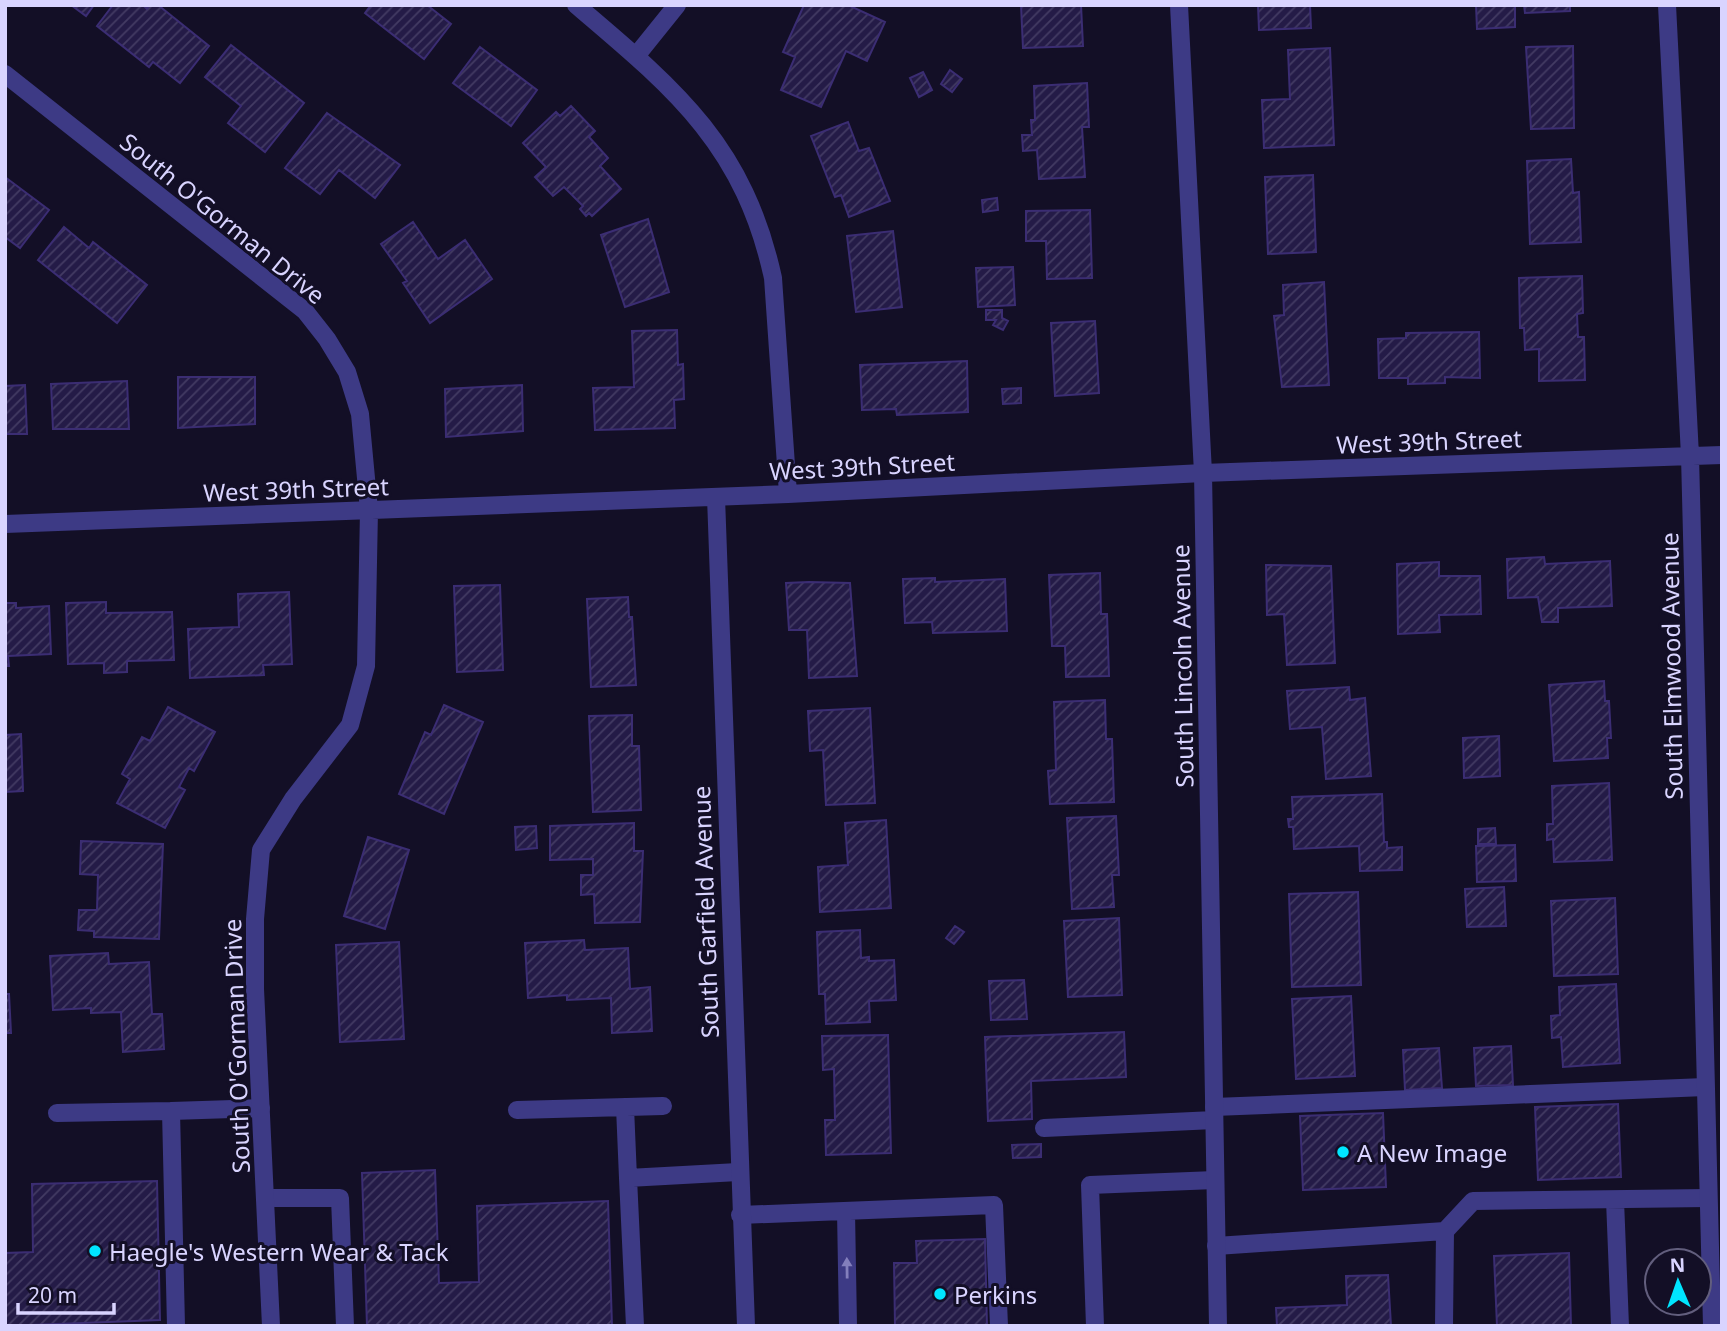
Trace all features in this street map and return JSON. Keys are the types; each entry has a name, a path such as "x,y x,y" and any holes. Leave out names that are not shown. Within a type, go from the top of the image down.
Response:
{"street":[{"path":"576,5 636,55 689,105 727,156 765,244 773,278 788,494"},
{"path":"636,55 677,5"},
{"name":"South Lincoln Avenue","path":"1179,5 1203,473 1218,1326"},
{"name":"South Elmwood Avenue","path":"1667,5 1690,456 1708,1198 1715,1318"},
{"name":"South O'Gorman Drive","path":"5,74 305,311 327,339 347,372 360,414 369,510 366,666 350,725 293,799 261,850 255,961 271,1326"},
{"name":"West 39th Street","path":"5,524 788,494 1203,473 1722,454"},
{"name":"South Garfield Avenue","path":"716,497 738,1172 746,1326"},
{"path":"1044,1128 1214,1114 1706,1087"},
{"path":"517,1110 663,1106"},
{"path":"625,1107 635,1326"},
{"path":"57,1113 261,1108"},
{"path":"171,1111 176,1326"},
{"path":"628,1178 738,1172"},
{"path":"1096,1326 1090,1185 1215,1180"},
{"path":"265,1198 340,1198 345,1326"},
{"path":"1444,1326 1445,1231 1473,1201 1708,1198"},
{"path":"1615,1200 1620,1326"},
{"path":"740,1215 995,1205 999,1326"},
{"path":"846,1211 848,1326"},
{"path":"1216,1246 1445,1231"}],"building":[{"path":"71,5 94,5 86,16"},
{"path":"113,5 143,5 147,9 150,5 158,5 209,46 180,83 153,62 149,67 97,26"},
{"path":"371,5 427,5 451,24 424,59 365,13"},
{"path":"804,5 848,5 885,22 867,61 846,51 821,107 781,90 795,57 783,52"},
{"path":"1021,5 1081,5 1083,46 1023,48"},
{"path":"1258,5 1310,5 1311,28 1259,30"},
{"path":"1476,5 1515,5 1515,27 1477,29"},
{"path":"1524,5 1570,5 1570,11 1525,13"},
{"path":"231,45 304,103 265,152 228,123 241,106 205,77"},
{"path":"1573,46 1574,128 1531,129 1526,47"},
{"path":"480,47 537,90 511,126 453,83"},
{"path":"1330,48 1334,145 1264,148 1262,100 1290,99 1288,50"},
{"path":"950,70 962,79 952,92 941,84"},
{"path":"923,72 932,90 919,97 910,78"},
{"path":"1087,83 1089,127 1082,127 1085,177 1039,179 1037,150 1023,151 1022,135 1032,135 1031,120 1035,120 1034,86"},
{"path":"571,106 595,131 589,137 608,158 600,166 621,189 592,216 589,213 586,216 580,209 583,206 564,187 553,196 535,177 546,167 523,143 556,112 560,116"},
{"path":"327,113 400,165 375,198 339,170 320,194 285,168"},
{"path":"848,122 859,151 869,148 890,201 849,217 841,195 835,197 811,136"},
{"path":"1571,159 1573,193 1579,192 1581,242 1530,244 1527,161"},
{"path":"1313,175 1316,252 1268,254 1265,177"},
{"path":"5,177 49,210 20,248 5,237"},
{"path":"997,198 998,210 983,212 982,200"},
{"path":"1090,210 1092,278 1047,279 1046,241 1026,241 1026,211"},
{"path":"648,219 669,292 625,307 601,235"},
{"path":"413,222 438,259 465,240 492,279 430,323 403,283 407,281 381,244"},
{"path":"64,227 89,248 93,242 147,285 117,323 38,260"},
{"path":"893,231 902,307 856,312 847,236"},
{"path":"1013,267 1015,305 978,307 976,268"},
{"path":"1582,276 1583,313 1577,314 1578,337 1584,337 1585,380 1539,381 1539,349 1525,350 1524,328 1520,328 1519,278"},
{"path":"1324,282 1329,385 1282,387 1274,316 1284,315 1283,285"},
{"path":"986,310 1002,310 1002,318 1008,321 1003,330 993,325 996,320 986,320"},
{"path":"1095,321 1099,393 1055,396 1051,323"},
{"path":"677,330 678,365 683,364 684,399 674,400 675,428 595,430 593,388 634,387 632,331"},
{"path":"1479,332 1480,378 1445,377 1445,383 1408,384 1408,378 1379,378 1378,339 1406,338 1406,333"},
{"path":"967,361 968,412 897,415 896,409 862,410 860,365"},
{"path":"178,377 255,377 255,424 178,428"},
{"path":"127,381 129,429 53,429 51,384"},
{"path":"25,385 27,434 5,434 5,386"},
{"path":"522,385 523,431 446,437 445,389"},
{"path":"1021,388 1021,403 1003,404 1002,389"},
{"path":"1544,557 1545,564 1610,561 1612,606 1558,608 1558,622 1542,622 1538,597 1508,598 1507,559"},
{"path":"1439,562 1439,576 1480,576 1481,614 1439,615 1440,632 1398,634 1397,564"},
{"path":"1266,565 1331,566 1335,663 1287,665 1284,614 1267,615"},
{"path":"1100,573 1101,614 1107,614 1109,676 1066,677 1065,646 1052,646 1049,575"},
{"path":"935,578 935,582 1005,579 1007,631 933,633 932,622 905,623 903,579"},
{"path":"786,583 850,583 857,676 809,678 807,630 789,630"},
{"path":"500,585 503,670 457,672 454,586"},
{"path":"289,592 292,664 263,665 264,675 190,678 188,629 239,627 238,594"},
{"path":"628,597 629,617 632,617 636,685 591,687 587,599"},
{"path":"106,602 106,613 172,612 174,660 127,661 127,672 104,673 104,663 68,664 66,603"},
{"path":"5,603 16,603 16,608 49,606 51,654 8,656 9,666 5,666"},
{"path":"1604,681 1605,701 1609,701 1611,738 1607,738 1608,758 1554,761 1549,685"},
{"path":"1349,687 1350,700 1365,698 1371,776 1326,779 1322,727 1290,729 1287,691"},
{"path":"1105,700 1106,739 1112,739 1114,802 1050,804 1048,771 1056,770 1054,702"},
{"path":"444,705 483,722 444,814 399,794 425,732 431,735"},
{"path":"168,707 215,732 194,771 189,768 179,787 185,790 165,828 117,803 130,779 122,774 142,737 150,741"},
{"path":"870,708 875,803 826,805 823,750 810,751 808,711"},
{"path":"632,715 632,746 639,746 641,810 593,812 589,716"},
{"path":"21,734 23,791 5,792 5,735"},
{"path":"1499,736 1500,776 1464,778 1463,738"},
{"path":"1609,783 1612,860 1554,862 1553,839 1547,840 1547,824 1553,824 1552,786"},
{"path":"1382,794 1384,842 1387,842 1387,848 1402,847 1402,870 1360,871 1359,846 1294,849 1293,827 1289,827 1288,819 1293,819 1292,797"},
{"path":"1116,816 1119,875 1112,875 1114,907 1072,909 1067,818"},
{"path":"886,820 891,908 820,912 818,867 848,865 845,823"},
{"path":"634,823 634,851 643,851 640,922 595,923 594,894 581,895 581,875 593,875 593,859 550,860 550,826"},
{"path":"536,826 537,848 516,850 515,827"},
{"path":"1495,828 1496,844 1478,844 1478,829"},
{"path":"368,837 409,850 385,929 344,916"},
{"path":"81,841 163,844 159,939 94,937 94,931 78,930 79,910 97,910 98,875 80,874"},
{"path":"1515,845 1516,881 1477,882 1476,846"},
{"path":"1504,887 1506,926 1467,927 1465,889"},
{"path":"1358,892 1361,985 1292,987 1289,894"},
{"path":"1615,898 1618,974 1554,976 1551,901"},
{"path":"1119,918 1122,995 1068,997 1064,921"},
{"path":"955,926 964,932 954,944 946,938"},
{"path":"860,930 861,958 869,957 869,961 894,960 896,1000 869,1001 870,1022 826,1024 825,994 819,994 817,932"},
{"path":"584,940 585,950 628,948 630,989 650,987 652,1031 612,1033 611,998 567,1000 567,995 528,998 525,943"},
{"path":"399,942 404,1039 340,1042 336,945"},
{"path":"108,953 109,964 149,962 152,1014 162,1014 164,1049 123,1052 121,1012 91,1013 91,1008 53,1010 50,956"},
{"path":"1024,980 1027,1019 991,1020 989,981"},
{"path":"1616,984 1620,1063 1563,1067 1561,1037 1552,1038 1551,1016 1560,1015 1559,987"},
{"path":"5,994 9,994 11,1033 5,1033"},
{"path":"1351,996 1355,1076 1296,1079 1292,999"},
{"path":"1124,1032 1126,1077 1031,1081 1032,1119 988,1121 985,1037"},
{"path":"888,1035 891,1153 826,1155 825,1120 835,1120 834,1069 823,1070 822,1036"},
{"path":"1511,1046 1513,1085 1476,1086 1474,1048"},
{"path":"1439,1048 1442,1088 1405,1090 1403,1050"},
{"path":"1618,1104 1621,1177 1538,1180 1535,1107"},
{"name":"A New Image","path":"1383,1113 1386,1187 1303,1190 1300,1116"},
{"path":"1041,1144 1041,1157 1013,1158 1012,1145"},
{"path":"435,1170 439,1283 479,1282 477,1206 608,1201 612,1326 367,1326 362,1173"},
{"path":"157,1181 160,1320 5,1326 5,1253 33,1252 32,1184"},
{"name":"Perkins","path":"985,1239 987,1326 895,1326 894,1263 917,1263 916,1241"},
{"path":"1569,1253 1571,1326 1497,1326 1494,1256"},
{"path":"1388,1275 1391,1326 1277,1326 1276,1308 1347,1305 1346,1276"}],"place":[{"name":"A New Image","path":"1343,1152"},
{"name":"Haegle's Western Wear & Tack","path":"95,1251"},
{"name":"Perkins","path":"940,1294"}]}
